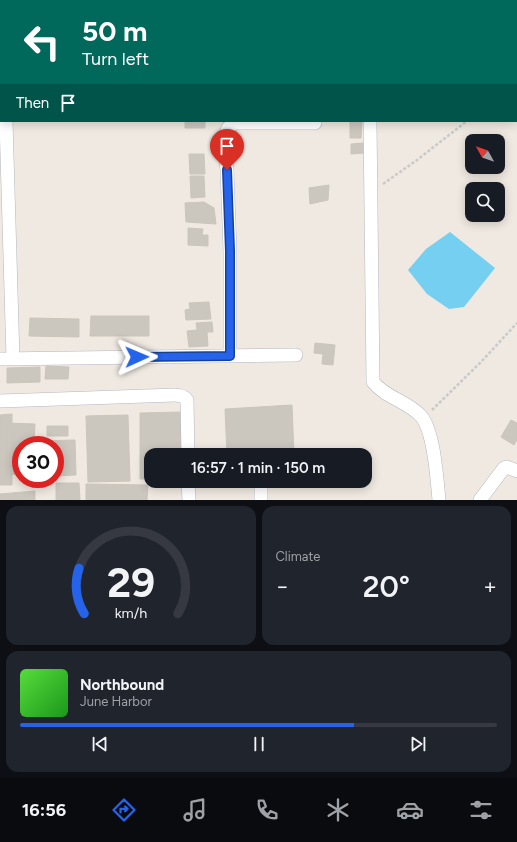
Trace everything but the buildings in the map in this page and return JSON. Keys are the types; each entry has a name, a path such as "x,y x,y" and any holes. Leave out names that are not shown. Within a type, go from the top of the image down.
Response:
{"street":[{"path":"6,122 4,219 6,359 296,355"},
{"path":"370,122 373,382 379,389 389,396 398,399 420,415 423,419 431,438 439,500"},
{"path":"230,356 230,251 227,170 224,146 225,136 228,128 234,123 315,123"},
{"path":"0,401 168,395 182,396 187,400 188,448"},
{"path":"480,500 504,468 507,467 517,471"},
{"path":"188,488 189,500"},
{"path":"260,488 261,500"}],"path":[{"path":"371,192 417,160 467,122"},
{"path":"423,419 481,362 517,323"}],"water":[{"path":"450,232 495,268 464,307 449,309 427,294 408,270 426,249"}],"route":[{"path":"137,357 230,356 230,251 227,170"}]}
